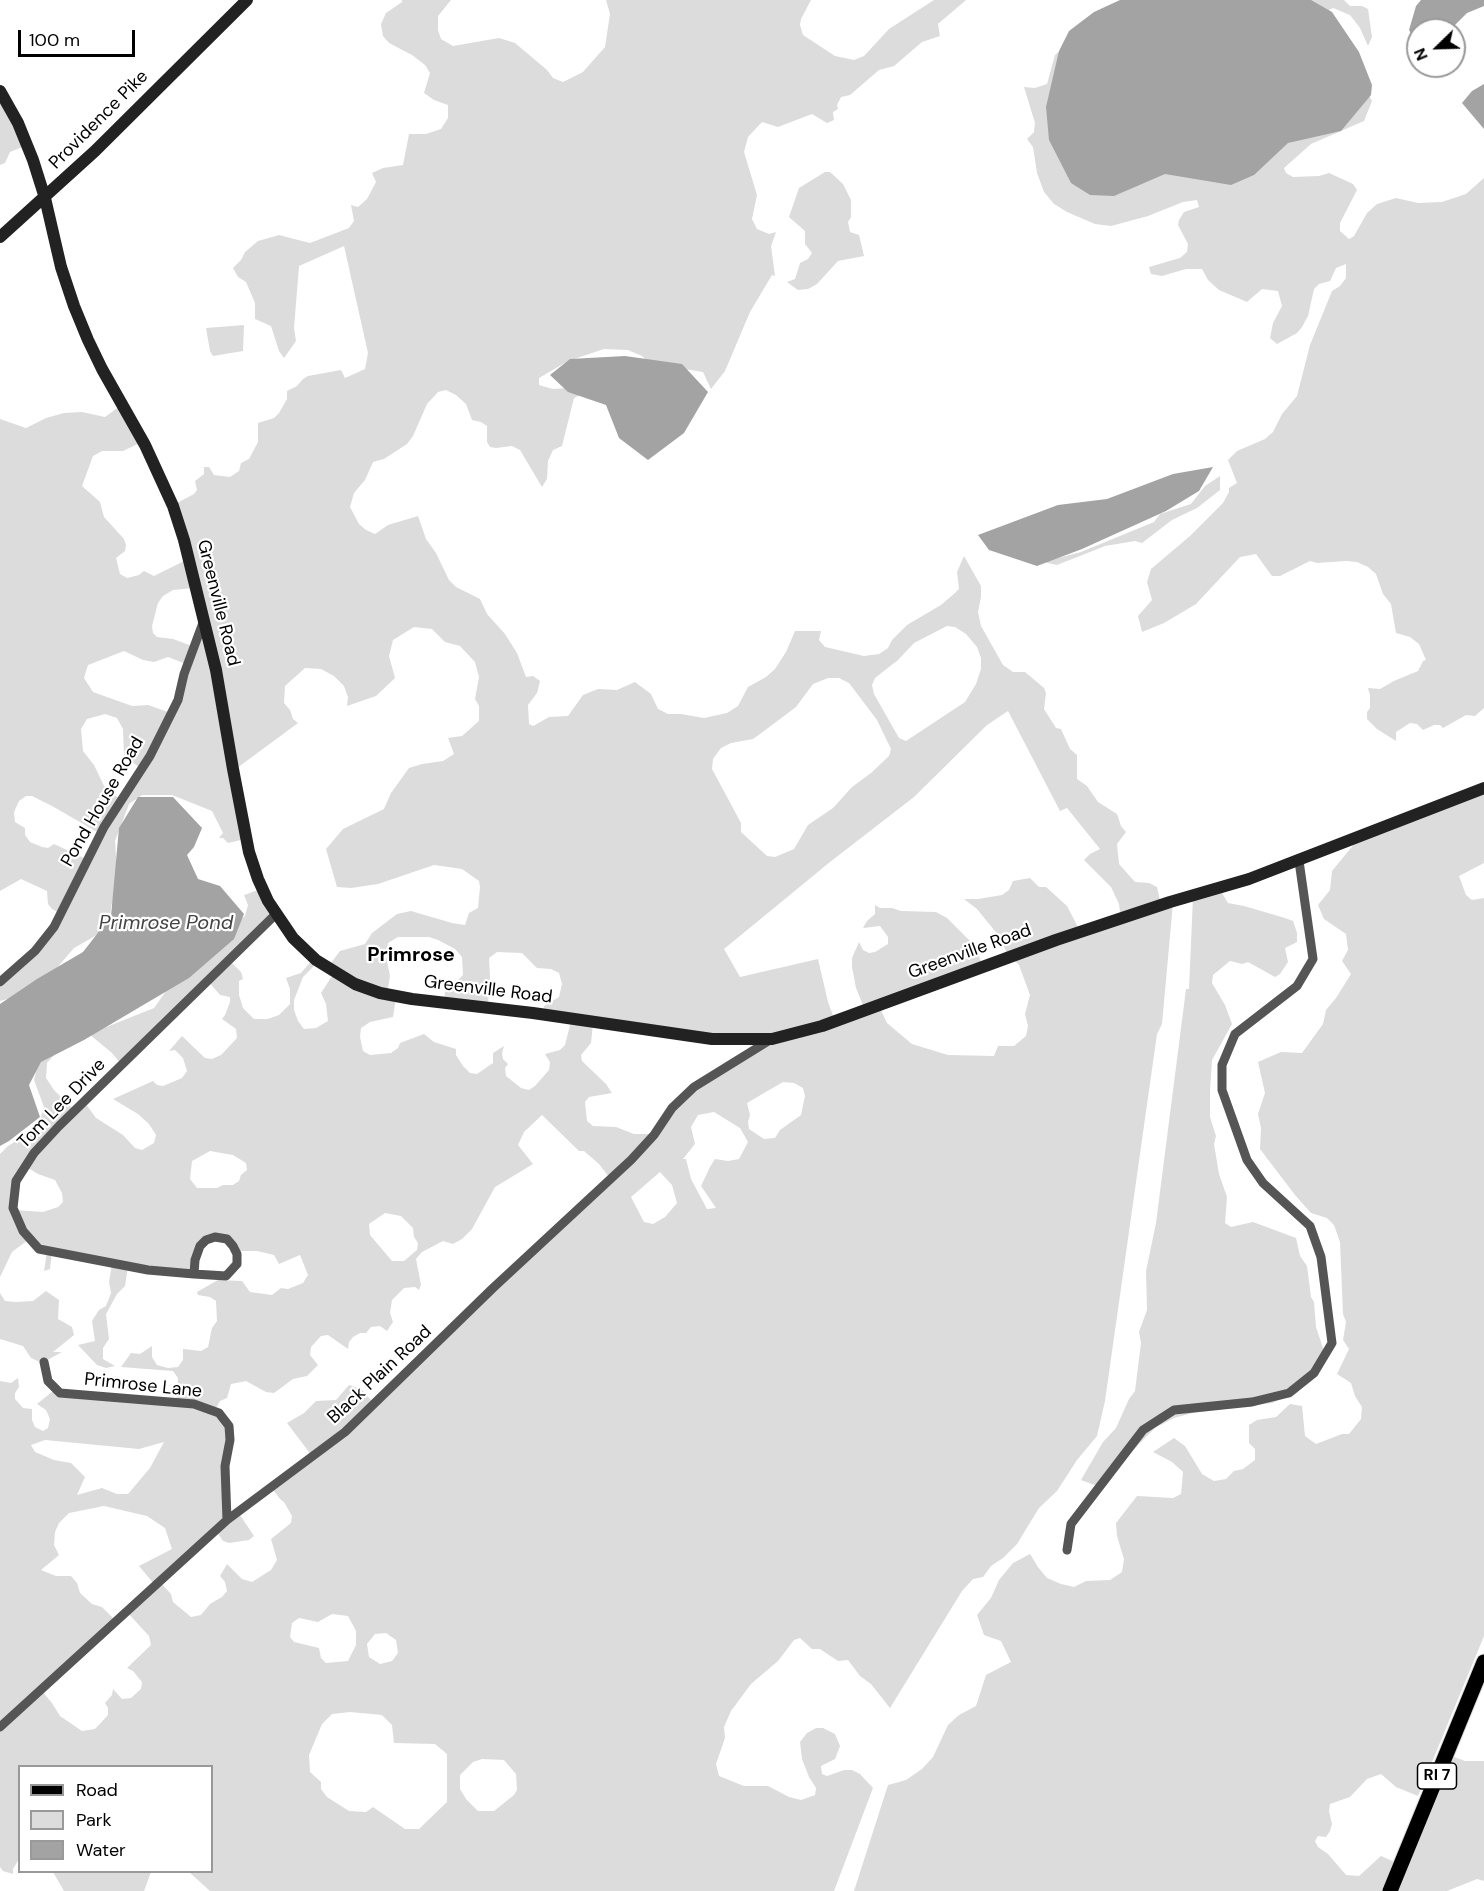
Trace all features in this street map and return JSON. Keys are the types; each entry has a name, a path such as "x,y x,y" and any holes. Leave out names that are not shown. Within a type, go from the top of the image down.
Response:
{"main road":[{"name":"Providence Pike","path":"0,237 45,198 247,0"},
{"name":"Greenville Road","path":"0,91 18,123 33,160 45,198 61,267 74,306 102,369 145,445 173,506 216,670 249,852 268,901 293,938 316,960 356,984 380,993 412,999 522,1011 712,1039 772,1039 822,1026 1056,940 1170,902 1249,879 1484,788"},
{"name":"RI 7","path":"1390,1891 1484,1662"}],"street":[{"name":"Pond House Road","path":"0,982 35,951 54,927 104,827 150,756 165,726 177,700 204,620"},
{"path":"1067,1550 1071,1524 1143,1430 1174,1410 1252,1402 1290,1393 1314,1373 1332,1343 1321,1257 1310,1226 1263,1183 1247,1160 1222,1090 1222,1065 1235,1034 1297,986 1313,959 1299,861"},
{"name":"Tom Lee Drive","path":"194,1274 197,1254 203,1242 215,1237 223,1237 236,1250 237,1264 226,1276 194,1274 148,1270 39,1249 23,1231 14,1208 16,1181 34,1153 59,1126 276,914"},
{"name":"Black Plain Road","path":"0,1727 227,1520 353,1425 493,1288 631,1160 654,1136 672,1108 694,1087 772,1039"},
{"name":"Primrose Lane","path":"44,1362 48,1381 60,1393 194,1404 219,1413 230,1426 225,1466 227,1520"}],"green space":[{"path":"402,0 451,0 438,16 438,30 441,39 453,46 499,38 515,43 547,70 553,78 563,82 583,72 605,47 610,14 606,0 811,0 801,19 803,35 835,56 854,60 864,56 889,29 934,0 966,0 938,24 940,36 922,42 894,66 879,70 850,95 841,97 837,105 838,109 833,112 834,120 827,123 812,114 778,127 762,122 748,137 744,152 757,195 752,219 757,229 769,234 776,232 771,246 775,276 772,275 750,312 725,371 711,389 703,372 649,363 642,356 628,350 604,349 568,361 539,378 539,385 553,389 568,388 585,393 574,398 562,446 553,450 548,461 547,479 542,487 520,450 512,446 490,447 487,442 487,426 472,420 466,404 456,395 446,390 438,392 427,404 407,444 384,459 373,462 365,480 354,493 350,507 359,524 375,534 388,525 418,516 426,539 436,553 449,580 456,587 480,599 487,614 505,634 517,653 526,677 533,676 540,681 537,693 528,705 529,724 533,726 549,717 568,716 583,695 598,689 617,690 635,682 651,694 658,709 668,714 704,718 727,713 738,706 748,687 775,669 786,652 795,631 821,631 819,640 825,647 864,656 879,654 888,648 892,640 907,625 941,605 959,589 957,572 964,556 981,586 978,612 981,626 1003,665 1013,672 1025,672 1044,688 1046,693 1044,709 1056,728 1061,729 1070,749 1077,755 1077,779 1087,786 1098,802 1117,814 1126,832 1117,844 1119,864 1135,882 1149,883 1157,887 1161,905 1173,903 1162,1024 1157,1034 1105,1401 1097,1436 1077,1460 1057,1491 1039,1508 1017,1544 991,1566 983,1577 973,1579 962,1591 890,1708 848,1660 838,1661 820,1649 812,1649 800,1638 794,1640 778,1661 751,1684 731,1711 724,1727 725,1738 716,1764 719,1776 744,1786 768,1786 789,1797 801,1800 815,1795 816,1788 802,1759 800,1742 807,1733 816,1728 823,1728 835,1734 840,1746 835,1759 821,1766 822,1774 827,1776 844,1770 852,1770 860,1774 873,1788 834,1891 210,1891 190,1873 213,1873 213,1765 18,1765 18,1861 13,1874 3,1871 0,1867 0,1381 11,1383 18,1378 19,1387 15,1393 15,1399 23,1408 32,1409 32,1420 35,1427 43,1431 48,1428 50,1419 46,1410 37,1404 53,1391 176,1403 178,1378 173,1371 121,1367 131,1353 140,1354 152,1346 152,1357 157,1365 168,1368 178,1367 183,1360 183,1349 201,1351 208,1347 212,1328 217,1321 216,1301 210,1297 198,1295 197,1292 218,1280 242,1281 250,1292 272,1295 281,1288 288,1289 303,1283 308,1275 300,1255 279,1264 274,1255 257,1251 235,1251 221,1238 201,1244 194,1271 128,1267 125,1286 117,1294 106,1314 109,1339 103,1348 103,1359 115,1366 106,1368 97,1365 78,1345 95,1341 92,1321 99,1310 106,1306 111,1293 109,1282 112,1264 52,1252 50,1269 44,1271 47,1252 28,1240 12,1252 0,1277 0,1154 24,1136 41,1117 44,1107 34,1080 38,1064 67,1040 47,1063 46,1078 54,1090 74,1110 85,1103 96,1118 123,1135 135,1148 142,1150 154,1143 156,1135 149,1124 138,1114 113,1099 153,1081 163,1086 182,1078 187,1071 183,1058 175,1050 169,1051 182,1036 205,1058 212,1059 221,1055 237,1038 236,1029 222,1019 230,997 220,995 208,981 122,1065 112,1053 89,1034 154,1008 166,991 245,916 248,905 244,895 261,889 275,915 229,960 241,972 243,979 239,981 239,995 243,1008 254,1019 268,1019 279,1015 290,1004 290,989 286,978 301,973 313,959 317,963 303,977 294,1000 294,1010 304,1029 316,1028 328,1021 326,1004 321,993 334,973 328,967 340,951 365,944 372,933 397,914 411,911 465,925 469,913 478,908 480,887 479,881 462,869 434,865 378,884 351,888 337,887 326,849 343,829 384,809 391,793 409,768 443,761 454,754 448,738 462,736 479,721 479,706 475,699 479,677 475,662 460,646 445,642 432,629 414,627 393,640 389,656 395,678 376,696 347,706 348,697 344,686 334,676 321,669 305,668 285,686 284,703 293,719 298,723 233,771 245,839 228,843 223,838 219,838 223,833 212,811 172,795 142,795 129,804 115,841 118,883 111,907 109,928 74,948 55,970 27,994 0,1001 0,981 23,961 59,913 48,904 47,891 21,879 0,891 0,419 26,428 46,418 64,413 82,412 105,417 120,406 142,442 123,451 102,451 93,456 82,486 100,502 104,517 124,539 125,551 116,558 120,574 127,578 144,571 154,576 186,560 173,505 194,494 197,490 195,481 204,474 204,467 209,467 214,475 230,477 239,471 241,463 249,459 258,442 258,423 274,418 287,399 287,391 297,386 303,379 341,370 345,378 365,369 368,353 344,246 299,266 294,328 296,341 284,358 279,351 271,326 255,319 255,303 246,282 238,277 233,268 245,252 258,241 279,235 310,243 349,228 354,221 351,205 358,207 367,199 376,182 372,173 383,168 403,165 409,134 426,134 441,129 448,118 448,105 424,93 430,73 425,65 389,43 383,36 381,24 386,13","holes":["193,588 203,624 192,646 173,639 157,637 153,633 152,626 158,603 163,596 173,590","947,626 955,627 966,634 977,647 981,658 981,669 976,684 965,702 906,741 899,738 874,694 872,685 875,678 898,660 914,643","124,651 143,660 154,662 168,657 186,664 171,713 148,705 132,706 93,692 84,678 88,665","828,678 839,678 849,683 877,720 891,749 889,756 852,787 833,808 808,825 794,849 775,857 767,856 741,832 741,823 712,769 713,759 721,748 731,743 753,739 796,707 813,684","1008,711 1060,811 1067,808 1100,849 1084,860 1111,887 1119,904 1121,919 1080,931 1067,906 1046,887 1039,887 1030,878 1013,881 1009,890 1002,895 964,899 977,909 999,936 1007,953 1019,965 1030,995 1025,1014 1028,1026 1026,1036 1014,1046 998,1046 994,1056 948,1055 912,1044 887,1023 879,1006 983,966 976,949 969,940 947,918 936,912 901,911 875,905 875,914 863,928 880,926 888,937 888,944 869,953 863,950 859,942 852,958 852,967 856,988 865,1010 835,1021 818,959 740,977 724,949 914,797 987,725","105,714 117,718 123,729 124,757 141,768 120,799 105,788 94,765 83,751 81,729 87,719","26,796 32,796 99,833 86,859 54,844 48,848 30,842 25,835 25,828 15,822 14,812 19,801","398,937 429,937 455,949 462,957 463,975 458,980 446,983 444,1003 488,1005 489,958 497,952 522,953 537,968 551,969 559,973 562,984 559,997 544,1006 545,1016 571,1021 565,1045 560,1050 545,1054 550,1062 549,1070 529,1090 521,1088 506,1076 505,1068 508,1064 503,1059 504,1046 493,1053 493,1063 477,1074 470,1073 463,1066 456,1055 456,1049 434,1042 424,1034 400,1043 398,1048 391,1053 370,1055 363,1051 361,1028 370,1022 393,1017 396,998 387,994 390,976 386,956 388,943","593,1024 765,1042 676,1104 654,1134 634,1134 616,1127 593,1126 587,1121 585,1102 589,1097 612,1093 582,1061 581,1055 591,1043","783,1082 794,1083 803,1088 805,1096 801,1115 780,1130 775,1138 764,1139 749,1129 750,1115 747,1103","714,1112 740,1128 748,1142 739,1159 728,1161 715,1159 710,1167 701,1186 716,1208 707,1209 691,1179 686,1159 683,1159 695,1144 691,1127 698,1115","542,1115 579,1151 584,1151 599,1164 609,1177 374,1403 361,1389 349,1385 336,1400 316,1401 304,1413 287,1423 312,1456 271,1487 292,1516 291,1523 271,1539 277,1560 271,1570 252,1582 242,1579 227,1564 220,1576 225,1582 227,1591 210,1604 201,1615 191,1617 173,1602 171,1594 159,1581 216,1531 223,1541 229,1543 249,1540 254,1536 238,1512 225,1516 227,1425 216,1408 220,1401 227,1398 231,1384 246,1381 266,1392 274,1393 293,1379 307,1376 318,1365 310,1355 311,1347 321,1336 328,1335 348,1349 353,1337 366,1333 371,1327 380,1326 387,1331 393,1322 390,1313 392,1300 404,1288 415,1287 419,1290 421,1285 416,1259 422,1252 443,1241 453,1244 462,1239 472,1229 495,1187 533,1164 518,1145 524,1132","210,1151 233,1155 246,1163 247,1170 233,1185 197,1188 190,1179 192,1161","25,1166 55,1180 62,1193 63,1202 58,1207 43,1212 15,1210 15,1181","660,1172 672,1185 677,1203 665,1217 653,1224 644,1222 631,1197","385,1213 401,1216 413,1228 414,1237 418,1243 417,1250 404,1261 392,1261 370,1235 369,1224","45,1440 139,1449 164,1442 150,1468 128,1494 117,1494 102,1488 77,1495 85,1477 71,1463 54,1460 35,1452 31,1445","104,1506 147,1516 165,1528 172,1549 139,1566 154,1584 127,1612 149,1636 151,1645 127,1668 133,1671 142,1682 141,1689 131,1698 122,1699 113,1689 112,1695 105,1703 108,1715 95,1729 82,1731 60,1716 41,1690 115,1620 102,1607 92,1604 80,1593 77,1583 71,1576 56,1576 41,1570 59,1555 54,1545 55,1532 59,1523 69,1513","332,1614 348,1616 356,1631 356,1645 348,1661 326,1663 321,1658 319,1648 294,1642 290,1637 292,1623 299,1618 318,1622","386,1633 396,1640 398,1653 392,1661 380,1664 369,1657 367,1644 375,1634","350,1712 382,1715 392,1725 394,1743 435,1744 447,1754 447,1802 419,1829 405,1829 373,1807 366,1812 349,1811 327,1797 321,1789 321,1782 310,1772 309,1755 322,1724 332,1714","482,1759 504,1760 516,1774 517,1790 494,1811 478,1811 460,1789 460,1775 473,1762"]},
{"path":"1234,0 1344,0 1350,6 1362,6 1368,9 1372,37 1368,46 1360,28 1350,15 1333,8 1325,12 1372,101 1364,121 1311,144 1284,168 1286,173 1293,177 1319,176 1329,173 1353,184 1357,190 1340,223 1340,231 1349,239 1354,236 1367,213 1377,204 1396,198 1418,203 1442,202 1466,194 1484,178 1484,708 1475,716 1466,715 1443,728 1440,725 1434,725 1423,730 1417,724 1410,723 1396,732 1396,741 1377,729 1367,719 1367,712 1370,708 1368,688 1380,689 1418,671 1423,661 1426,660 1419,644 1410,637 1396,633 1391,604 1383,594 1376,574 1368,567 1357,562 1317,563 1310,561 1280,576 1272,576 1256,554 1240,557 1196,604 1164,623 1142,632 1138,616 1152,600 1147,582 1151,569 1190,536 1223,503 1229,488 1237,483 1228,460 1237,451 1265,439 1273,432 1282,414 1297,396 1310,345 1332,291 1346,278 1346,264 1336,268 1330,281 1319,284 1314,289 1308,316 1297,333 1277,344 1270,338 1273,323 1282,306 1278,291 1262,289 1247,302 1219,290 1208,280 1202,269 1186,269 1162,276 1151,274 1149,267 1180,258 1187,252 1188,244 1178,225 1184,212 1199,207 1197,200 1183,202 1148,216 1111,226 1095,224 1054,204 1044,192 1037,173 1033,147 1027,139 1034,132 1035,123 1024,87 1035,88 1047,84 1055,55 1095,19"},
{"path":"0,93 25,146 10,152 5,163 0,165"},
{"path":"825,172 830,172 843,184 851,200 851,217 848,222 850,232 859,235 864,256 838,261 817,284 808,289 798,290 787,282 795,279 800,263 808,259 812,253 805,244 805,231 789,217 799,188"},
{"path":"244,325 243,351 213,356 206,328"},
{"path":"1220,476 1220,490 1197,508 1172,520 1142,543 1135,541 1105,546 1057,565 1043,562 1081,552 1154,522 1160,514 1191,504 1205,486"},
{"path":"1484,793 1484,863 1459,876 1466,895 1472,900 1484,898 1484,1636 1418,1796 1396,1787 1381,1774 1367,1779 1350,1797 1330,1804 1332,1824 1330,1831 1326,1837 1318,1836 1315,1841 1318,1847 1328,1854 1346,1875 1359,1876 1381,1856 1399,1864 1389,1891 854,1891 888,1785 906,1780 922,1769 933,1757 948,1725 959,1715 976,1706 986,1675 1011,1662 1001,1641 984,1635 977,1615 991,1598 999,1580 1013,1563 1030,1554 1047,1578 1074,1587 1086,1581 1110,1580 1122,1572 1124,1559 1117,1536 1116,1523 1137,1496 1173,1498 1181,1494 1183,1472 1172,1462 1153,1452 1174,1438 1185,1446 1202,1474 1214,1481 1226,1479 1234,1471 1243,1469 1255,1460 1255,1449 1249,1443 1249,1425 1257,1420 1276,1417 1290,1404 1302,1406 1305,1436 1316,1444 1342,1434 1349,1434 1361,1419 1362,1407 1351,1383 1337,1374 1349,1349 1343,1340 1346,1322 1343,1314 1340,1242 1334,1225 1327,1218 1311,1213 1260,1149 1261,1128 1258,1114 1265,1093 1258,1062 1281,1052 1302,1053 1323,1024 1326,1010 1351,974 1342,961 1348,950 1346,934 1324,919 1318,905 1330,890 1332,871 1359,838"},
{"path":"1219,888 1228,903 1293,921 1297,933 1297,942 1285,948 1288,962 1280,974 1275,977 1248,962 1242,964 1230,961 1213,975 1212,983 1225,1005 1232,1024 1212,1060 1210,1090 1210,1117 1216,1136 1214,1144 1219,1174 1227,1197 1225,1223 1231,1227 1253,1222 1296,1238 1300,1256 1307,1266 1316,1327 1324,1351 1297,1392 1272,1403 1193,1413 1174,1418 1155,1428 1127,1456 1103,1488 1081,1480 1103,1442 1116,1428 1135,1391 1141,1343 1139,1332 1147,1310 1146,1271 1156,1223 1186,989 1189,989 1193,897"},
{"path":"46,1291 59,1300 58,1319 72,1327 74,1335 53,1352 62,1352 42,1363 31,1358 23,1346 0,1339 0,1293 5,1301 16,1302 33,1301"},
{"path":"1449,1755 1465,1761 1484,1761 1484,1881 1477,1879 1447,1891 1392,1891"},
{"path":"54,1873 151,1873 144,1891 64,1891"}],"water":[{"path":"1120,0 1311,0 1332,12 1359,52 1372,85 1371,95 1341,131 1288,143 1254,175 1231,185 1165,174 1114,196 1090,195 1071,183 1049,140 1046,107 1059,51 1069,31 1094,12"},
{"path":"1421,0 1484,0 1484,6 1467,13 1462,18 1412,18 1416,6"},
{"path":"1484,84 1484,129 1462,103 1472,91"},
{"path":"625,356 682,364 708,392 684,433 648,460 619,438 606,405 568,392 550,375 570,359"},
{"path":"1213,467 1199,491 1166,511 1082,549 1037,566 989,550 978,535 1058,505 1107,499 1173,474"},
{"name":"Primrose Pond","path":"138,797 173,797 202,828 194,847 187,855 198,879 220,886 244,914 234,939 189,978 84,1040 41,1062 29,1085 40,1117 0,1146 0,1004 83,952 111,916 119,828"}],"district":[{"name":"Primrose","path":"411,956"}]}
